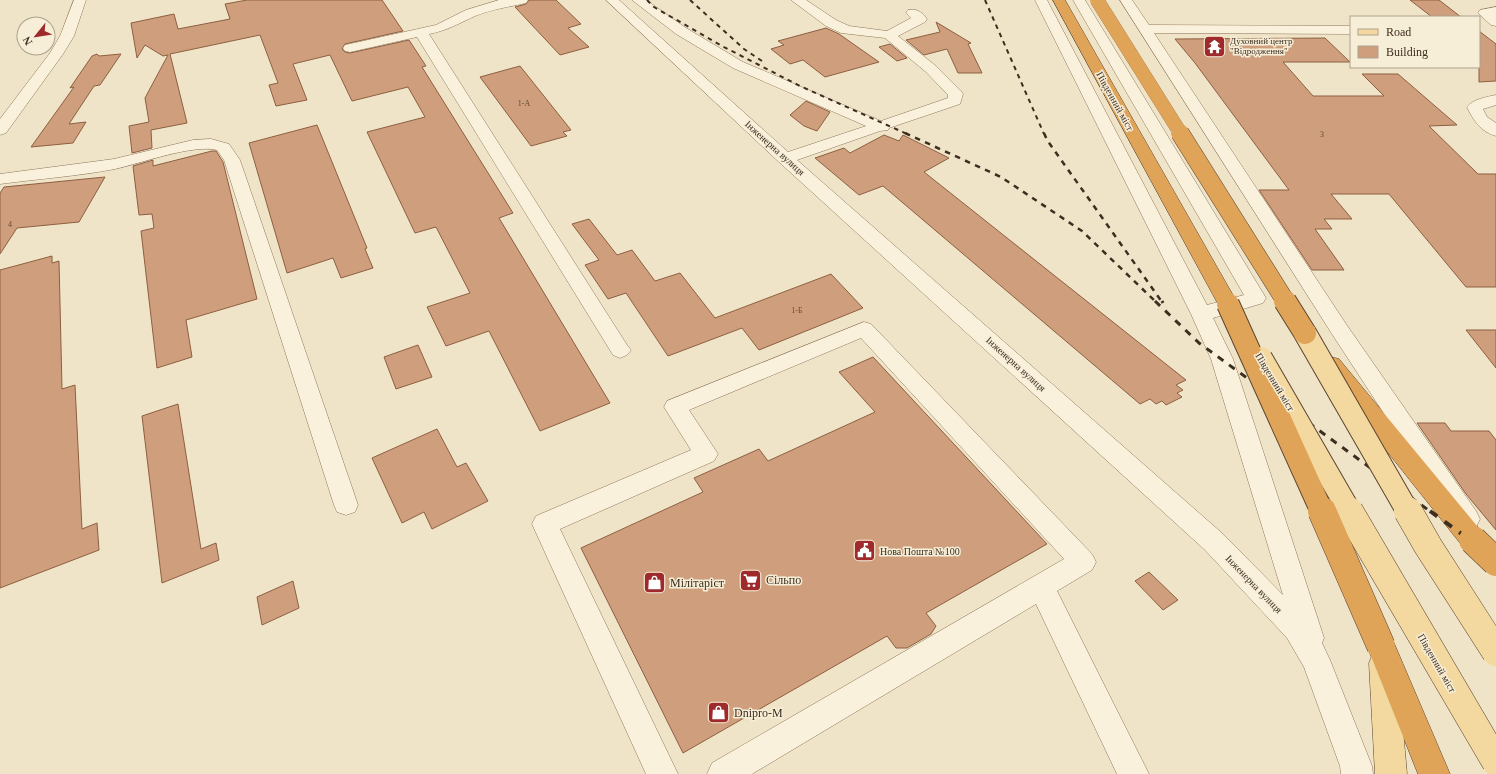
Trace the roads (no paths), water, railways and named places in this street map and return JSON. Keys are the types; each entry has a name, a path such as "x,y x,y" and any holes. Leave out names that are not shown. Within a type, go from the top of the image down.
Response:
{"highway":[{"name":"Південний міст","path":"1059,0 1228,304"},
{"path":"1097,0 1305,333 1473,540 1496,562"},
{"path":"1228,304 1339,547 1434,774"}],"main road":[{"name":"Південний міст","path":"1228,304 1291,408 1377,560 1496,762"},
{"path":"1305,333 1428,546 1496,652"},
{"path":"1473,540 1496,574"},
{"path":"1381,646 1387,704 1391,774"}],"street":[{"path":"0,130 59,48 66,36 80,0"},
{"path":"350,48 446,26 471,13 498,4 522,0"},
{"name":"Інженерна вулиця","path":"612,0 785,158 1214,542 1297,629 1316,660 1356,766 1357,774"},
{"path":"638,0 681,31 738,65 882,127"},
{"path":"785,158 882,127 955,101 956,94 931,69 889,35 846,30 831,23 797,0"},
{"path":"1041,0 1201,314 1222,359 1316,660"},
{"path":"1079,0 1256,298 1201,314"},
{"path":"1126,0 1339,329 1496,562"},
{"path":"1496,11 1485,13 1496,22"},
{"path":"889,35 920,20 913,13"},
{"path":"1093,24 1350,30"},
{"path":"421,32 620,350"},
{"path":"1496,100 1475,107 1480,119 1496,131"},
{"path":"0,179 114,164 193,145 211,144 223,147 232,160 346,505"},
{"path":"1230,253 1284,244"},
{"path":"662,774 545,524 706,454 675,407 864,329 1083,562 723,774"},
{"path":"1041,587 1134,774"}],"railway":[{"path":"647,0 654,7 722,46 800,86 907,134"},
{"path":"690,0 744,49 765,63"},
{"path":"985,0 1044,134"},
{"path":"905,133 1001,177 1082,231 1156,302"},
{"path":"1044,133 1047,140 1162,302"},
{"path":"1155,301 1199,343 1431,512"},
{"path":"1430,511 1496,559"}],"place":[{"name":"Духовний центр \"Відродження\"","path":"1214,46"},
{"name":"Нова Пошта №100","path":"864,551"},
{"name":"Сільпо","path":"750,580"},
{"name":"Мілітаріст","path":"654,583"},
{"name":"Dnipro-M","path":"718,713"}]}
